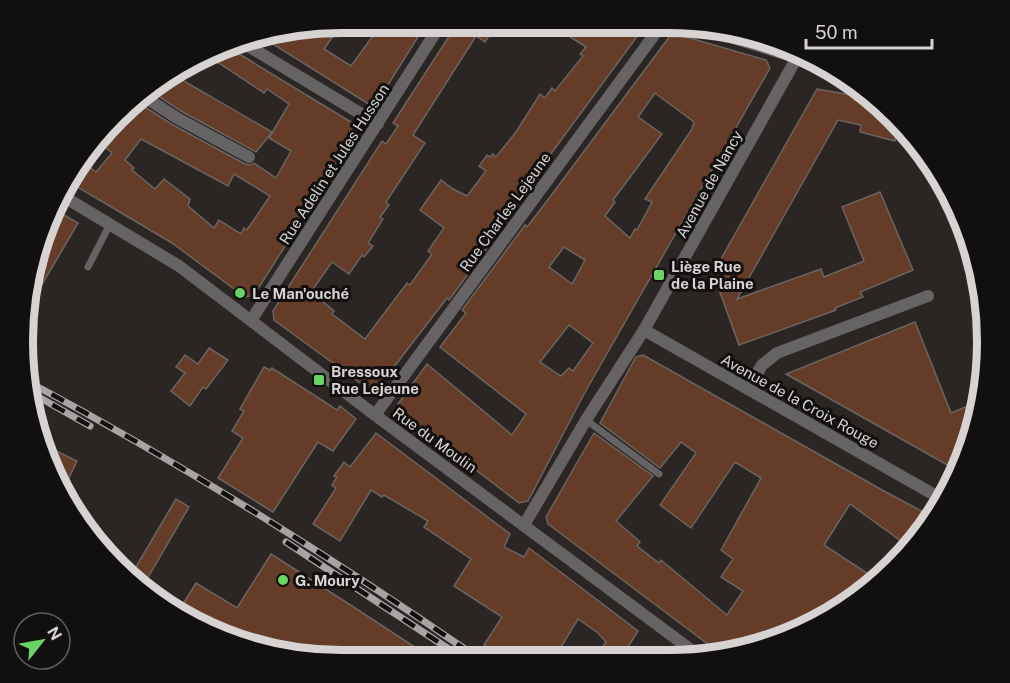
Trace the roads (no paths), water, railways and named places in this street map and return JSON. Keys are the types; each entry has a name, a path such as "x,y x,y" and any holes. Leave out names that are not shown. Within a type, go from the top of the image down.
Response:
{"street":[{"name":"Rue Adelin et Jules Husson","path":"252,319 435,33"},
{"name":"Rue Charles Lejeune","path":"375,415 656,33"},
{"path":"250,47 378,124"},
{"name":"Avenue de Nancy","path":"524,525 586,420 644,330 796,60"},
{"path":"150,100 177,118 249,157"},
{"name":"Rue du Moulin","path":"68,199 179,266 252,319 375,415 692,649"},
{"path":"748,389 762,365 777,353 928,296"},
{"name":"Avenue de la Croix Rouge","path":"644,330 936,496"}],"lane":[{"path":"88,267 110,224"},
{"path":"586,420 659,474"}],"railway":[{"path":"37,386 142,445 256,513 466,650"},
{"path":"38,397 90,426"},
{"path":"286,542 450,650"}],"place":[{"name":"Liège Rue de la Plaine","path":"659,275"},
{"name":"Le Man'ouché","path":"240,293"},
{"name":"Bressoux Rue Lejeune","path":"319,380"},
{"name":"G. Moury","path":"283,580"}]}
